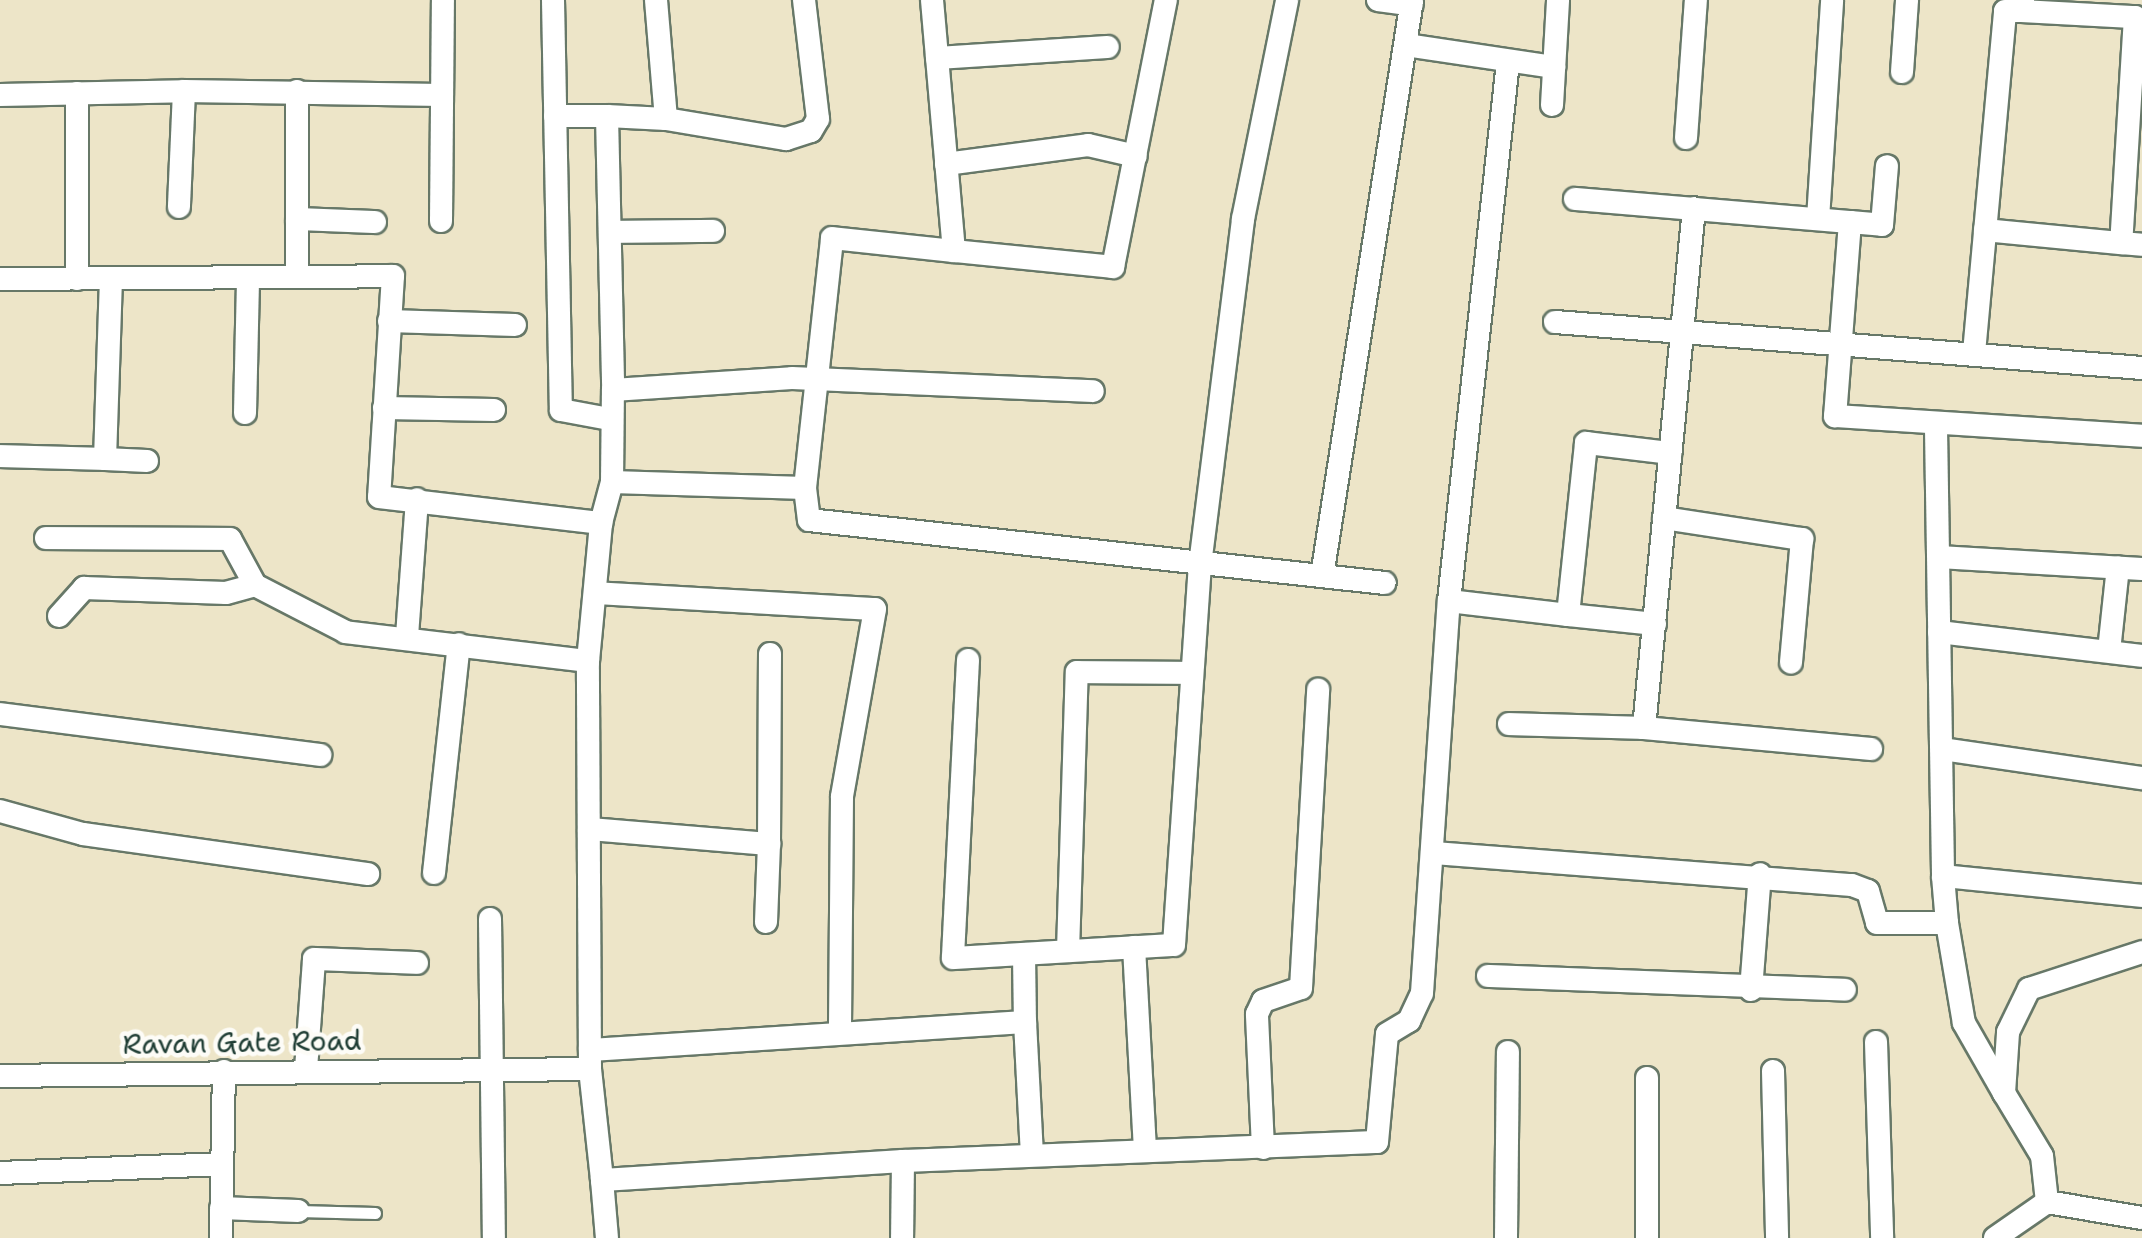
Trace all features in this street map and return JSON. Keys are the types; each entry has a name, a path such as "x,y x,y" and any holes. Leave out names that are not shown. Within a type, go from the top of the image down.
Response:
{"street":[{"path":"441,221 442,0"},
{"path":"553,0 561,410 609,419"},
{"path":"656,0 666,118"},
{"path":"556,116 666,118 786,139 812,131 817,97 804,0"},
{"path":"932,0 954,251"},
{"path":"1166,0 1114,267 832,238 820,378 805,488 809,520 1386,583"},
{"path":"968,660 952,958 1174,944 1200,565 1243,219 1287,0"},
{"path":"1322,576 1412,2 1378,0"},
{"path":"1552,105 1558,0"},
{"path":"1686,138 1696,0"},
{"path":"1818,219 1832,0"},
{"path":"1902,72 1907,0"},
{"path":"1974,353 1985,230 2005,11 2023,5 2139,18 2132,244 1985,230"},
{"path":"1406,45 1554,67"},
{"path":"937,58 1108,48"},
{"path":"602,1180 1145,1146 1263,1148 1377,1142 1387,1034 1409,1020 1422,993 1449,601 1508,62"},
{"path":"179,207 184,91"},
{"path":"0,95 297,91 442,95"},
{"path":"297,91 297,277"},
{"path":"76,278 77,92"},
{"path":"607,116 613,232 613,390 609,419 612,482 601,523 588,661 590,1060 607,1238"},
{"path":"946,164 1088,145 1136,156"},
{"path":"1575,199 1882,225 1886,166"},
{"path":"1644,728 1694,208"},
{"path":"297,220 374,222"},
{"path":"1850,222 1835,416 1936,428 2142,436"},
{"path":"613,232 713,232"},
{"path":"0,279 393,276 379,497 601,523"},
{"path":"105,459 111,278"},
{"path":"246,412 248,278"},
{"path":"389,322 516,325"},
{"path":"1555,322 2142,368"},
{"path":"613,390 820,378 1092,391"},
{"path":"384,408 494,410"},
{"path":"1936,428 1947,922 1964,1024 2042,1156 2047,1202"},
{"path":"1568,615 1586,443 1670,452"},
{"path":"0,456 147,461"},
{"path":"612,482 805,488"},
{"path":"406,636 417,499"},
{"path":"1664,518 1802,539 1791,663"},
{"path":"46,538 230,539 255,584 346,632 406,636 588,661"},
{"path":"1939,557 2142,569"},
{"path":"2109,650 2118,567"},
{"path":"59,616 84,588 226,593 255,584"},
{"path":"594,593 874,609 842,797 840,1030"},
{"path":"1449,601 1654,624"},
{"path":"1939,632 2142,656"},
{"path":"434,873 460,644"},
{"path":"766,922 770,654"},
{"path":"1068,951 1077,672 1192,673"},
{"path":"1263,1148 1257,1014 1263,1001 1301,988 1318,689"},
{"path":"0,714 320,755"},
{"path":"1508,724 1644,728 1871,749"},
{"path":"1942,750 2142,778"},
{"path":"0,811 83,834 368,874"},
{"path":"589,828 769,844"},
{"path":"1434,853 1760,874 1868,891 1877,924 1947,922"},
{"path":"1751,990 1760,874"},
{"path":"1943,876 2142,896"},
{"path":"490,919 486,1072 494,1238"},
{"path":"1134,947 1145,1146"},
{"path":"2004,1092 2008,1032 2028,989 2142,952"},
{"path":"1024,954 1032,1154"},
{"path":"306,1069 310,964 417,963"},
{"path":"1488,976 1751,990 1845,990"},
{"name":"Ravan Gate Road","path":"0,1076 306,1069 486,1072 840,1030 1025,1022"},
{"path":"1876,1042 1882,1238"},
{"path":"1506,1238 1508,1052"},
{"path":"220,1238 224,1071"},
{"path":"1773,1072 1777,1238"},
{"path":"1646,1238 1647,1078"},
{"path":"902,1161 902,1238"},
{"path":"0,1174 220,1164"},
{"path":"1995,1238 2047,1202 2142,1218"},
{"path":"221,1208 298,1211"}],"lane":[{"path":"298,1211 375,1213"}]}
